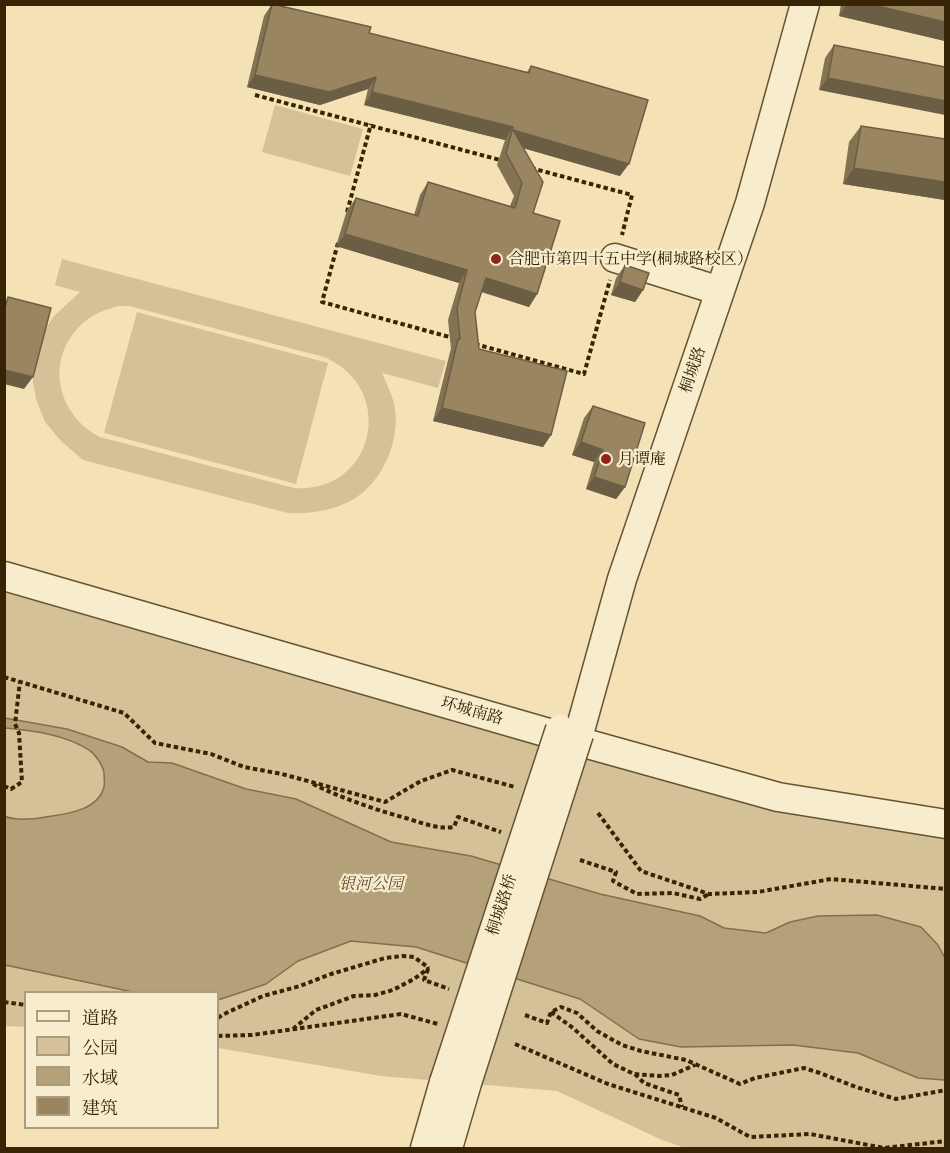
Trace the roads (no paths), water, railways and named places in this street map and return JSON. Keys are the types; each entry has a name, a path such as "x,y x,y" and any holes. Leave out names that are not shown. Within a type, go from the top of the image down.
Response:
{"street":[{"name":"桐城路","path":"570,731 622,579 712,289 732,198 788,4"},
{"name":"桐城路","path":"712,289 750,203 805,4"},
{"path":"615,258 712,289"},
{"name":"环城南路","path":"4,576 778,797 945,824"},
{"name":"桐城路桥","path":"455,1083 570,731"},
{"path":"425,1149 455,1083"},
{"path":"448,1149 455,1083"}],"water":[{"path":"5,718 67,729 122,747 148,762 172,763 246,789 296,799 391,842 471,856 600,894 700,916 724,928 766,933 790,922 818,916 877,915 921,927 938,945 945,958 945,1080 918,1078 858,1053 793,1045 681,1047 639,1039 580,999 416,947 351,941 298,961 266,984 219,1000 219,991 128,991 5,965 4,816 14,819 30,819 80,810 101,795 104,787 104,773 96,757 89,750 69,740 38,732 5,728"}],"place":[{"name":"合肥市第四十五中学(桐城路校区）","path":"496,259"},
{"name":"月谭庵","path":"606,459"}],"park label":[{"name":"银河公园","path":"371,884"}]}
